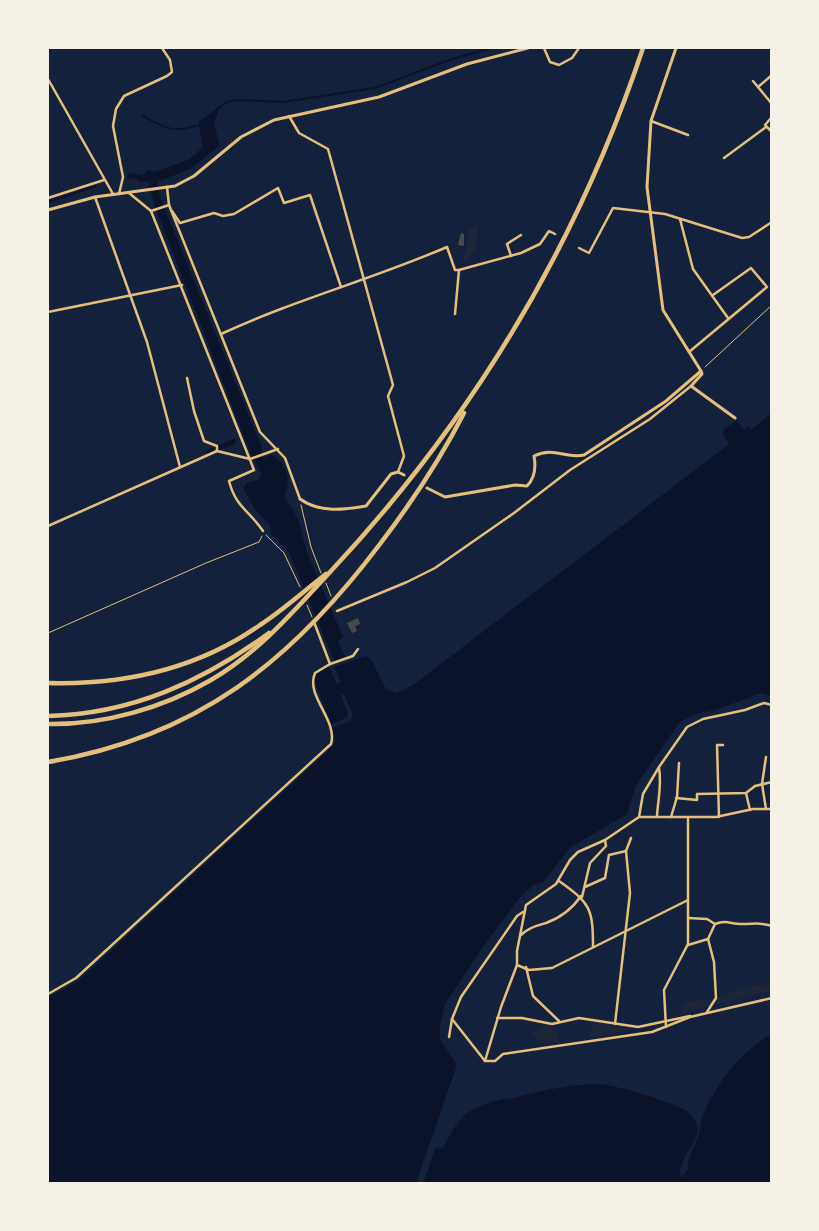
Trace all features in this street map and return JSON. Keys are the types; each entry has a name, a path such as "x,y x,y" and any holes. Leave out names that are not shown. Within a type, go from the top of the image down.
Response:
{"highway":[{"path":"48,724 108,718 173,699 201,686 232,666 282,624 391,504 438,445 474,394 520,320 570,227 616,122 643,48"},
{"path":"48,762 123,744 190,717 245,683 274,661 307,630 346,587 393,527 441,458 474,394"},
{"path":"48,683 104,682 165,671 220,649 259,626 337,565"},
{"path":"48,716 85,714 121,707 175,689 232,659 282,624"}],"main road":[{"path":"48,210 96,197 167,188 194,176 252,130 289,116 379,97 468,64 528,48"},
{"path":"676,48 651,121 646,176 663,310 702,374 691,386 735,418"},
{"path":"427,488 445,497 515,485 527,486 532,482 535,470 534,456 551,451 573,457 584,455 626,424 666,400 700,371"},
{"path":"300,499 310,506 320,509 366,506 391,474 398,472 404,475"}],"street":[{"path":"119,194 123,177 114,133 116,109 124,96 172,72 170,60 162,48"},
{"path":"544,48 550,62 559,64 572,58 579,48"},
{"path":"758,87 772,75"},
{"path":"48,79 113,194"},
{"path":"753,81 772,104"},
{"path":"289,116 299,133 328,149 393,385 388,396 404,456 398,472"},
{"path":"724,158 766,126 772,117"},
{"path":"651,121 688,135"},
{"path":"766,126 772,132"},
{"path":"48,198 104,180"},
{"path":"167,188 167,206 171,211 260,432 286,458 300,499"},
{"path":"171,211 174,211 180,223 214,213 223,216 234,214 278,188 284,203 310,195 341,287"},
{"path":"129,193 152,210 252,459 254,470 230,481 232,491 243,511 255,518 263,531"},
{"path":"96,197 147,342 180,467"},
{"path":"152,210 167,206"},
{"path":"579,248 589,253 613,208 650,212 742,238 749,237 772,222"},
{"path":"680,219 693,269 728,318"},
{"path":"221,334 341,287 388,272 447,247 455,270 459,270 511,256 540,244 549,231 555,234"},
{"path":"511,256 507,244 521,235"},
{"path":"689,352 728,318 767,288 751,268 713,295"},
{"path":"455,314 459,270"},
{"path":"48,312 182,285"},
{"path":"187,378 194,411 204,441 216,446 217,451"},
{"path":"337,611 407,582 435,568 514,513 570,470 650,419 691,386"},
{"path":"48,526 217,451 252,459 276,450"},
{"path":"314,620 332,664"},
{"path":"48,994 76,978 330,744 332,734 313,682 315,673 353,656 358,649"},
{"path":"639,817 643,794 659,767 687,728 703,719 745,710 764,703 772,705"},
{"path":"719,817 717,744 723,744"},
{"path":"766,757 762,784 766,809"},
{"path":"671,817 676,798 679,762"},
{"path":"657,816 659,791 662,785 659,767"},
{"path":"676,798 697,800 697,794 746,793 755,786 772,782"},
{"path":"746,793 750,810"},
{"path":"485,1061 497,1018 517,965 523,912 526,905 559,881 570,860 578,852 605,840 639,817 719,817 750,810 772,809"},
{"path":"666,1027 664,990 688,945 688,818"},
{"path":"615,1024 630,893 626,850 631,838"},
{"path":"520,936 526,930 556,919 574,906 582,897 590,863 606,846 605,840"},
{"path":"584,887 605,878 610,855 626,850"},
{"path":"559,881 582,897 593,923 593,947"},
{"path":"517,965 529,970 552,968 688,900"},
{"path":"449,1037 452,1019 461,997 517,916 523,912"},
{"path":"688,918 707,919 715,924"},
{"path":"688,945 700,944 708,939 715,924 726,920 742,924 760,922 772,926"},
{"path":"706,1012 716,998 714,962 708,939"},
{"path":"526,968 533,996 559,1021"},
{"path":"485,1061 495,1061 503,1054 644,1033 706,1012 772,998"},
{"path":"497,1018 522,1018 552,1024 579,1018 638,1027 684,1016 692,1016"},
{"path":"452,1019 485,1061"}],"path":[{"path":"700,371 772,304"},
{"path":"300,499 311,547 322,574"},
{"path":"48,633 206,563 259,542 263,531 284,553 301,588"},
{"path":"325,582 331,596"},
{"path":"307,604 314,620"}],"shaded area":[{"path":"220,105 214,125 220,145 192,168 160,181 157,180 160,197 262,448 262,458 272,455 281,463 287,473 288,485 284,497 298,518 306,550 343,637 338,641 345,657 334,661 289,552 271,534 270,525 255,509 243,488 247,483 258,480 261,474 249,450 154,204 148,181 140,183 136,178 127,179 128,173 143,175 148,170 154,172 188,160 202,148 199,121"},
{"path":"478,225 476,248 468,260 462,262 467,246 468,230"},
{"path":"771,413 771,696 761,693 716,710 695,714 679,723 635,787 627,814 571,847 542,883 534,885 521,896 482,948 445,1004 440,1025 440,1039 457,1065 416,1183 48,1184 48,997 77,982 333,746 335,740 333,728 350,721 353,715 344,694 341,695 348,715 346,718 331,724 314,680 319,672 329,667 337,684 341,682 334,667 366,656 372,661 386,689 397,693 413,685 728,445 729,443 723,435 724,429 736,421 745,430 748,426 751,430"},
{"path":"235,438 236,444 207,454 206,451"},
{"path":"771,984 771,991 682,1013 684,1002 713,999 744,987"},
{"path":"546,1023 558,1035 559,1042 540,1043 531,1033"},
{"path":"593,1023 625,1028 626,1031 589,1038"},
{"path":"771,1034 771,1183 423,1183 436,1147 442,1149 460,1120 472,1110 505,1098 505,1100 569,1086 591,1084 611,1086 639,1093 667,1102 691,1115 696,1124 697,1132 682,1163 680,1170 681,1178 688,1169 691,1153 699,1134 702,1117 716,1090 739,1059"}],"building":[{"path":"461,233 464,234 464,246 458,245"},
{"path":"358,618 360,624 355,626 357,631 352,633 347,623"}],"waterway":[{"path":"217,109 229,101 283,102 375,88 449,60 491,48"},
{"path":"143,116 164,127 176,129 199,125"},
{"path":"48,202 96,186"}]}
